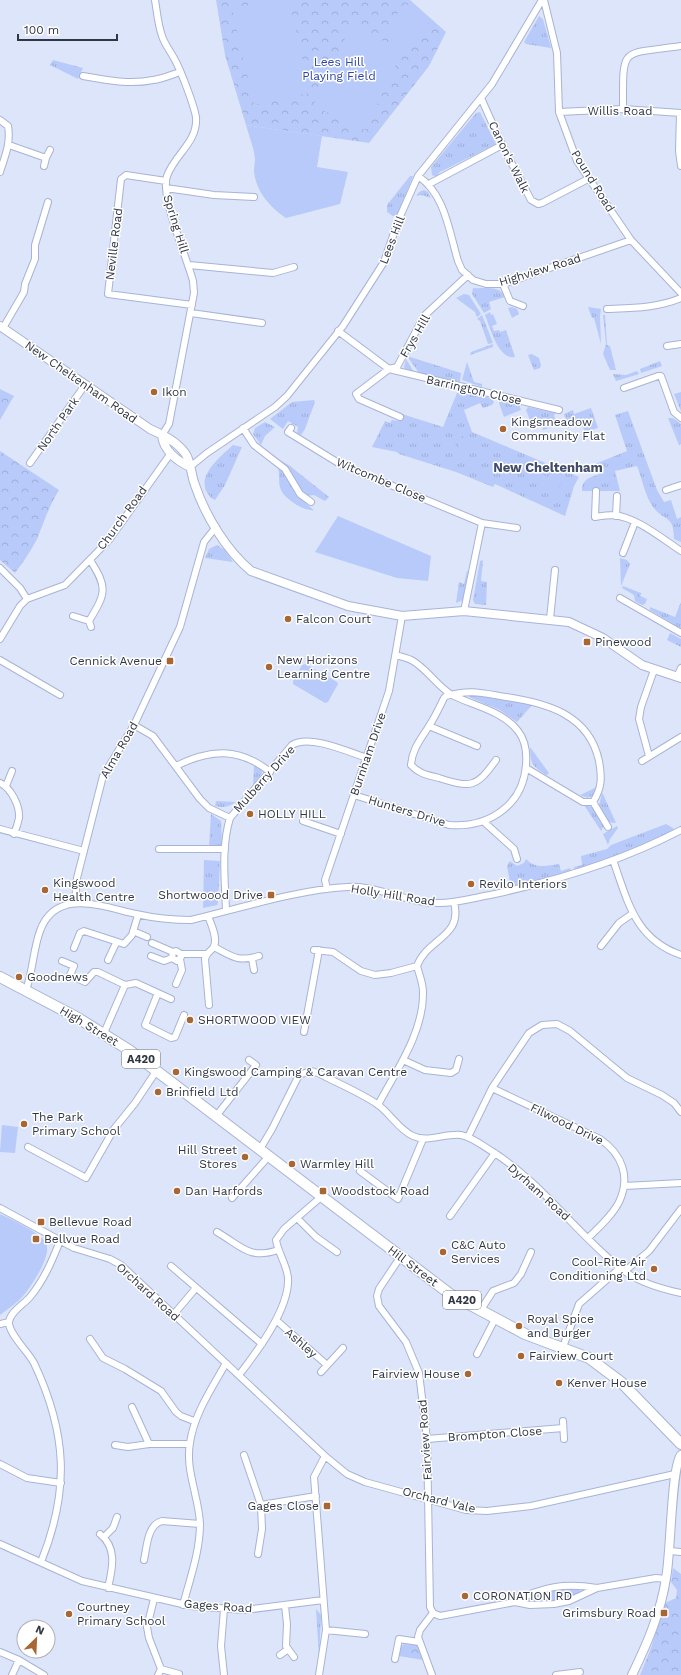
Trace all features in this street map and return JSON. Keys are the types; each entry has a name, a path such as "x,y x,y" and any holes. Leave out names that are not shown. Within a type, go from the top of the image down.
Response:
{"main road":[{"name":"High Street","path":"0,977 104,1033 157,1070 249,1140"},
{"name":"Hill Street","path":"249,1140 321,1197 450,1294 525,1334 589,1358 621,1382 681,1444"}],"street":[{"name":"Spring Hill","path":"155,0 162,35 180,72 196,115 196,126 193,136 171,169 166,184 171,212 194,281 192,305 169,424 162,435"},
{"name":"Lees Hill","path":"190,467 243,428 275,407 287,396 338,332 384,262 398,221 418,176 501,70 531,16 543,0"},
{"name":"Pound Road","path":"543,0 557,53 559,112 577,161 631,240 681,293"},
{"path":"623,109 623,69 625,60 629,55 644,50 681,46"},
{"path":"83,76 106,80 152,81 180,72"},
{"name":"Canon's Walk","path":"480,98 530,200 534,203 542,203 588,179"},
{"name":"Willis Road","path":"559,112 623,109 681,113"},
{"path":"681,113 679,151 681,166"},
{"path":"0,120 8,126 9,146 0,172"},
{"path":"429,184 502,145"},
{"path":"9,146 46,158"},
{"path":"44,166 50,150"},
{"name":"Neville Road","path":"166,184 126,175 122,178 108,294 192,305"},
{"path":"418,176 429,184 439,199 458,261 468,276"},
{"path":"166,184 214,195 254,198"},
{"path":"2,327 24,292 25,284 35,259 35,245 48,202"},
{"name":"Highview Road","path":"468,276 486,284 503,284 631,240"},
{"path":"189,265 274,273 294,267"},
{"name":"Frys Hill","path":"400,417 359,399 356,394 389,369 397,366 424,316 468,276"},
{"path":"503,284 510,301 523,306"},
{"path":"607,309 643,307 673,302 681,298"},
{"path":"190,313 262,323"},
{"name":"New Cheltenham Road","path":"2,327 150,429 172,440 186,454 200,498 216,527 240,562 251,571 348,606 402,616 464,611 569,622 603,638 642,665 679,677"},
{"path":"338,332 389,369"},
{"path":"667,346 681,344"},
{"name":"Barrington Close","path":"389,369 559,410"},
{"path":"624,388 653,377 661,376 674,412 681,418"},
{"name":"North Park","path":"30,463 85,385"},
{"path":"243,428 254,445 285,469 300,494 311,502"},
{"name":"Witcombe Close","path":"291,428 288,432 340,464 482,523 517,528"},
{"path":"162,435 163,444 178,462 190,467"},
{"name":"Church Road","path":"27,599 65,585 90,560 109,540 170,452"},
{"path":"666,490 681,485"},
{"path":"596,491 595,516 616,516 635,522 681,551"},
{"path":"616,496 616,516"},
{"path":"623,553 635,522"},
{"path":"464,611 482,523"},
{"name":"Alma Road","path":"75,902 77,878 103,776 134,725 180,628 204,542 216,527"},
{"path":"73,616 90,624 99,604 102,594 102,578 90,560"},
{"path":"0,568 20,588 27,599 20,606 0,640"},
{"path":"550,619 555,570"},
{"path":"620,598 681,633"},
{"name":"Burnham Drive","path":"327,888 325,880 389,691 402,616"},
{"name":"Hunters Drive","path":"354,795 449,824 462,826 484,822 509,805 523,782 527,754 524,741 511,723 451,694 437,684 414,662 396,655"},
{"path":"0,660 60,695"},
{"path":"679,677 681,668"},
{"path":"649,756 639,720 641,707 654,670"},
{"path":"496,760 485,776 470,784 461,785 417,772 411,765 417,743 429,726 444,698 451,694 468,691 538,702 564,712 574,720 588,736 598,755 601,790 594,802"},
{"path":"134,725 153,736 200,799 209,808 230,818"},
{"path":"429,726 477,746"},
{"path":"642,761 681,737"},
{"name":"Mulberry Drive","path":"226,911 225,849 227,827 230,818 292,745 302,741 312,741 367,758"},
{"path":"176,766 195,756 221,753 250,758 270,772"},
{"path":"526,768 583,802 594,802"},
{"path":"12,771 3,784 10,790 18,809 19,818 14,834"},
{"path":"594,802 608,827"},
{"path":"303,821 341,834"},
{"path":"484,822 514,849 517,859"},
{"path":"0,829 14,834 84,851"},
{"name":"Holly Hill Road","path":"75,902 89,903 138,915 173,920 191,920 327,888 350,887 367,889 426,903 454,902 518,889 613,860 681,830"},
{"path":"159,849 225,849"},
{"path":"613,860 632,914 646,934 657,944 681,955"},
{"path":"26,990 30,979 40,931 46,920 53,912 75,902"},
{"path":"378,1105 403,1060 416,1030 423,1002 423,990 417,966 424,952 455,924 457,916 454,902"},
{"path":"601,946 619,924 632,914"},
{"path":"74,948 80,933 84,931 116,943 124,944 128,942 138,915"},
{"path":"180,957 206,954 214,947 215,942 208,916"},
{"path":"133,931 147,937"},
{"path":"108,960 116,943"},
{"path":"152,943 173,955"},
{"path":"214,947 236,959 246,960 259,956"},
{"path":"304,1032 317,950 333,952 360,971 374,974 390,973 417,966"},
{"path":"151,956 164,961 179,952 182,970 176,984"},
{"path":"206,954 209,1005"},
{"path":"252,958 254,970"},
{"path":"62,961 74,966 70,975 85,982 94,972 98,972 125,985 136,983 171,999"},
{"path":"104,1033 125,985"},
{"path":"158,993 145,1025 171,1038 174,1037 184,1015"},
{"path":"468,1137 492,1088 529,1033 542,1025 557,1024 576,1035 627,1078 674,1102 681,1112"},
{"path":"403,1060 425,1070 451,1073 456,1070 459,1059"},
{"path":"217,1115 256,1065 249,1060"},
{"path":"28,1147 86,1178 122,1119 135,1103 157,1070"},
{"path":"260,1149 272,1129 296,1080 304,1072 311,1070 378,1105 403,1130 413,1136 423,1139 398,1199 360,1171"},
{"name":"Filwood Drive","path":"492,1088 600,1139 611,1147 619,1157 623,1172 624,1186 619,1202 588,1238"},
{"name":"Dyrham Road","path":"423,1139 460,1135 468,1137 494,1153 528,1178 588,1238 623,1269 668,1291 681,1294"},
{"path":"450,1216 494,1153"},
{"path":"232,1198 269,1156"},
{"path":"624,1186 681,1183"},
{"path":"240,1375 262,1344 276,1320 285,1295 288,1276 278,1250 276,1240 280,1233 321,1197"},
{"name":"Orchard Road","path":"0,1208 74,1248 116,1262 240,1375"},
{"path":"563,1347 579,1304 623,1269 650,1251 681,1209"},
{"path":"297,1218 316,1237 337,1252"},
{"path":"218,1232 253,1254 266,1254 278,1250"},
{"path":"41,1562 51,1536 59,1504 62,1462 56,1423 33,1362 10,1328 9,1322 12,1315 31,1296 47,1272 60,1241"},
{"path":"480,1311 493,1291 514,1283 521,1274 530,1252"},
{"name":"Fairview Road","path":"401,1256 379,1289 377,1296 379,1306 406,1342 419,1373 427,1439 430,1607 433,1613"},
{"path":"171,1266 262,1344"},
{"path":"174,1314 196,1288"},
{"path":"477,1354 495,1319"},
{"name":"Ashley","path":"276,1320 327,1365"},
{"path":"0,1324 9,1322"},
{"path":"90,1340 103,1358 125,1369 161,1391 176,1412 194,1421"},
{"name":"Ashley","path":"321,1372 343,1348"},
{"path":"184,1605 198,1548 200,1524 189,1457 189,1444 194,1421 226,1362"},
{"name":"Orchard Vale","path":"240,1375 325,1456 347,1474 365,1482 466,1510 507,1510 675,1474"},
{"path":"132,1407 149,1444"},
{"path":"563,1421 564,1439"},
{"name":"Brompton Close","path":"427,1439 563,1428"},
{"path":"115,1445 124,1447 149,1444 189,1444"},
{"path":"124,1447 124,1454"},
{"path":"244,1455 261,1505 262,1529 258,1554"},
{"path":"632,1675 646,1647 655,1622 666,1579 670,1551 675,1474 677,1460 681,1455"},
{"path":"319,1675 326,1630 314,1477 325,1456"},
{"path":"0,1464 27,1478 61,1483"},
{"path":"261,1505 316,1496"},
{"path":"108,1588 113,1563 112,1552 102,1536 113,1528 117,1517"},
{"path":"144,1560 152,1528 156,1523 162,1521 200,1524"},
{"name":"Gages Road","path":"0,1544 82,1581 184,1605 245,1610 324,1600"},
{"path":"670,1551 681,1552"},
{"path":"515,1602 530,1606 554,1604 569,1601 597,1588 656,1578 666,1579"},
{"path":"432,1675 420,1642 420,1630 433,1613 440,1616 515,1602 528,1594 551,1587 579,1585 597,1588"},
{"path":"154,1599 146,1627 160,1672 179,1674"},
{"path":"285,1606 287,1650 294,1657"},
{"path":"224,1608 221,1646 224,1675"},
{"path":"326,1630 365,1634"},
{"path":"395,1658 399,1639 420,1642"},
{"path":"280,1655 287,1650"},
{"path":"0,1652 19,1660 44,1675"},
{"path":"12,1675 19,1660"},
{"path":"556,1675 580,1672"}],"green space":[{"name":"Lees Hill Playing Field","path":"216,0 410,0 446,32 429,66 369,143 246,125 225,55"},
{"path":"270,0 289,0 310,93 254,105 232,9"},
{"path":"405,3 430,21 410,48 386,30"},
{"path":"539,16 543,19 551,48 526,44 524,42"},
{"path":"351,26 403,50 365,130 313,106"},
{"path":"53,60 83,68 78,79 50,65"},
{"path":"480,112 496,144 440,172 436,177 432,175 431,167 476,113"},
{"path":"246,125 322,136 317,167 348,172 340,204 286,218 280,214 269,204 255,179 255,159 253,146"},
{"path":"410,176 413,176 397,216 393,216 387,212 387,205"},
{"path":"424,190 428,192 431,198 422,195 416,196 419,192"},
{"path":"473,288 496,289 503,293 505,297 489,302 491,309 484,313 472,294"},
{"path":"464,294 469,295 481,314 477,317 475,312 456,298"},
{"path":"512,307 517,309 519,314 512,318 508,308"},
{"path":"588,307 601,309 601,344 594,318 592,318"},
{"path":"490,312 491,315 493,314 497,324 492,326 494,331 499,330 500,332 506,330 515,357 509,357 499,348 485,315"},
{"path":"482,315 493,343 488,344 480,321 477,319"},
{"path":"603,315 605,315 607,345 610,346 616,370 610,370 603,354 606,344"},
{"path":"493,344 493,347 470,355 471,352"},
{"path":"532,354 539,358 541,365 540,368 534,370 528,355"},
{"path":"407,356 461,373 460,382 419,373"},
{"path":"406,359 415,374 406,370 404,367"},
{"path":"660,361 662,366 641,373 640,369"},
{"path":"467,362 474,382 482,384 482,387 462,380"},
{"path":"637,371 639,374 616,381 613,374 626,375"},
{"path":"0,389 14,396 0,420"},
{"path":"467,392 491,398 494,402 492,405 483,408 480,403 464,410 472,432 579,477 574,486 565,516 495,484 493,487 456,472 399,454 397,452 372,447 385,421 390,423 392,420 398,421 402,414 443,427 457,393"},
{"path":"681,392 681,411 674,394"},
{"path":"314,400 315,402 305,429 301,435 297,433 298,427 288,421 283,429 270,419 292,402"},
{"path":"504,400 519,404 521,410 504,417 499,403 500,401"},
{"path":"528,407 555,413 554,416 558,425 543,430 540,419 533,421 530,420 526,410"},
{"path":"591,408 598,428 585,432 582,425 568,428 564,414 573,410 574,414"},
{"path":"628,411 657,490 664,502 671,500 677,519 681,517 681,542 674,539 674,531 668,519 657,512 650,503 637,466 615,471 620,491 582,491 585,481 599,474 595,464 627,451 615,415"},
{"path":"668,418 673,418 681,424 681,444 679,445"},
{"path":"265,422 275,427 265,436 261,445 253,434 255,428"},
{"path":"459,435 471,439 468,447 463,449 455,446"},
{"path":"233,445 242,447 225,485 215,500 211,498 206,490 206,475 209,469"},
{"path":"0,451 59,490 49,508 35,543 15,573 0,560"},
{"path":"271,455 290,466 329,497 325,501 314,495 307,496 302,493 289,470"},
{"path":"278,468 288,478 303,500 314,510 301,507 283,494 280,485"},
{"path":"542,474 561,483 557,492 538,483"},
{"path":"338,516 431,556 428,581 397,578 315,552"},
{"path":"217,545 225,550 233,562 205,558 209,549"},
{"path":"620,558 627,560 630,564 621,586"},
{"path":"483,560 481,581 487,582 486,605 475,604 473,600 480,561"},
{"path":"467,571 463,600 456,603 459,582 464,584"},
{"path":"623,586 641,593 640,596 647,599 645,604 642,605 635,601 634,595 622,588"},
{"path":"681,602 681,629 650,610 650,607 675,617"},
{"path":"670,633 681,639 681,647 667,640"},
{"path":"306,664 337,682 338,684 328,702 325,703 293,684 293,681 302,665"},
{"path":"471,693 533,704 517,722 500,710 469,697"},
{"path":"530,747 549,773 547,775 533,764"},
{"path":"254,764 261,769 262,773 253,786"},
{"path":"597,787 591,797 580,795"},
{"path":"602,793 616,823 607,822 599,805"},
{"path":"216,801 236,802 226,807 221,807 215,806"},
{"path":"584,805 593,807 605,824 601,831"},
{"path":"211,814 221,821 222,843 220,846 209,847"},
{"path":"666,824 673,828 674,831 607,859 575,870 574,867 582,865 581,856 607,849 611,845"},
{"path":"617,826 618,828 610,839 608,845 603,834"},
{"path":"526,859 537,866 559,864 561,871 570,868 571,871 569,873 511,888 507,866 510,861 517,866 524,863"},
{"path":"204,860 220,861 218,903 217,905 203,908"},
{"path":"2,1125 18,1127 15,1153 0,1152"},
{"path":"0,1214 42,1237 47,1246 47,1253 41,1269 24,1295 0,1315"},
{"path":"673,1568 681,1574 681,1675 640,1675 651,1648 665,1603 676,1598 677,1590 671,1582"},
{"path":"564,1588 579,1589 581,1592 570,1598 555,1602 540,1603 528,1601 530,1597 540,1592"},
{"path":"316,1609 321,1615 319,1657"},
{"path":"404,1644 417,1645 423,1660 399,1656 400,1647"}],"place":[{"name":"Ikon","path":"154,392"},
{"name":"Kingsmeadow Community Flat","path":"503,429"},
{"name":"Falcon Court","path":"288,619"},
{"name":"Pinewood","path":"587,642"},
{"name":"Cennick Avenue","path":"170,661"},
{"name":"New Horizons Learning Centre","path":"269,667"},
{"name":"HOLLY HILL","path":"250,814"},
{"name":"Revilo Interiors","path":"471,884"},
{"name":"Kingswood Health Centre","path":"45,890"},
{"name":"Shortwoood Drive","path":"271,895"},
{"name":"Goodnews","path":"19,977"},
{"name":"SHORTWOOD VIEW","path":"190,1020"},
{"name":"Kingswood Camping & Caravan Centre","path":"176,1072"},
{"name":"Brinfield Ltd","path":"158,1092"},
{"name":"The Park Primary School","path":"24,1124"},
{"name":"Hill Street Stores","path":"245,1157"},
{"name":"Warmley Hill","path":"292,1164"},
{"name":"Dan Harfords","path":"177,1191"},
{"name":"Woodstock Road","path":"323,1191"},
{"name":"Bellevue Road","path":"41,1222"},
{"name":"Bellvue Road","path":"36,1239"},
{"name":"C&C Auto Services","path":"443,1252"},
{"name":"Cool-Rite Air Conditioning Ltd","path":"654,1269"},
{"name":"Royal Spice and Burger","path":"519,1326"},
{"name":"Fairview Court","path":"521,1356"},
{"name":"Fairview House","path":"468,1374"},
{"name":"Kenver House","path":"559,1383"},
{"name":"Gages Close","path":"327,1506"},
{"name":"CORONATION RD","path":"465,1596"},
{"name":"Grimsbury Road","path":"664,1613"},
{"name":"Courtney Primary School","path":"69,1614"}],"district":[{"name":"New Cheltenham","path":"548,467"}]}
